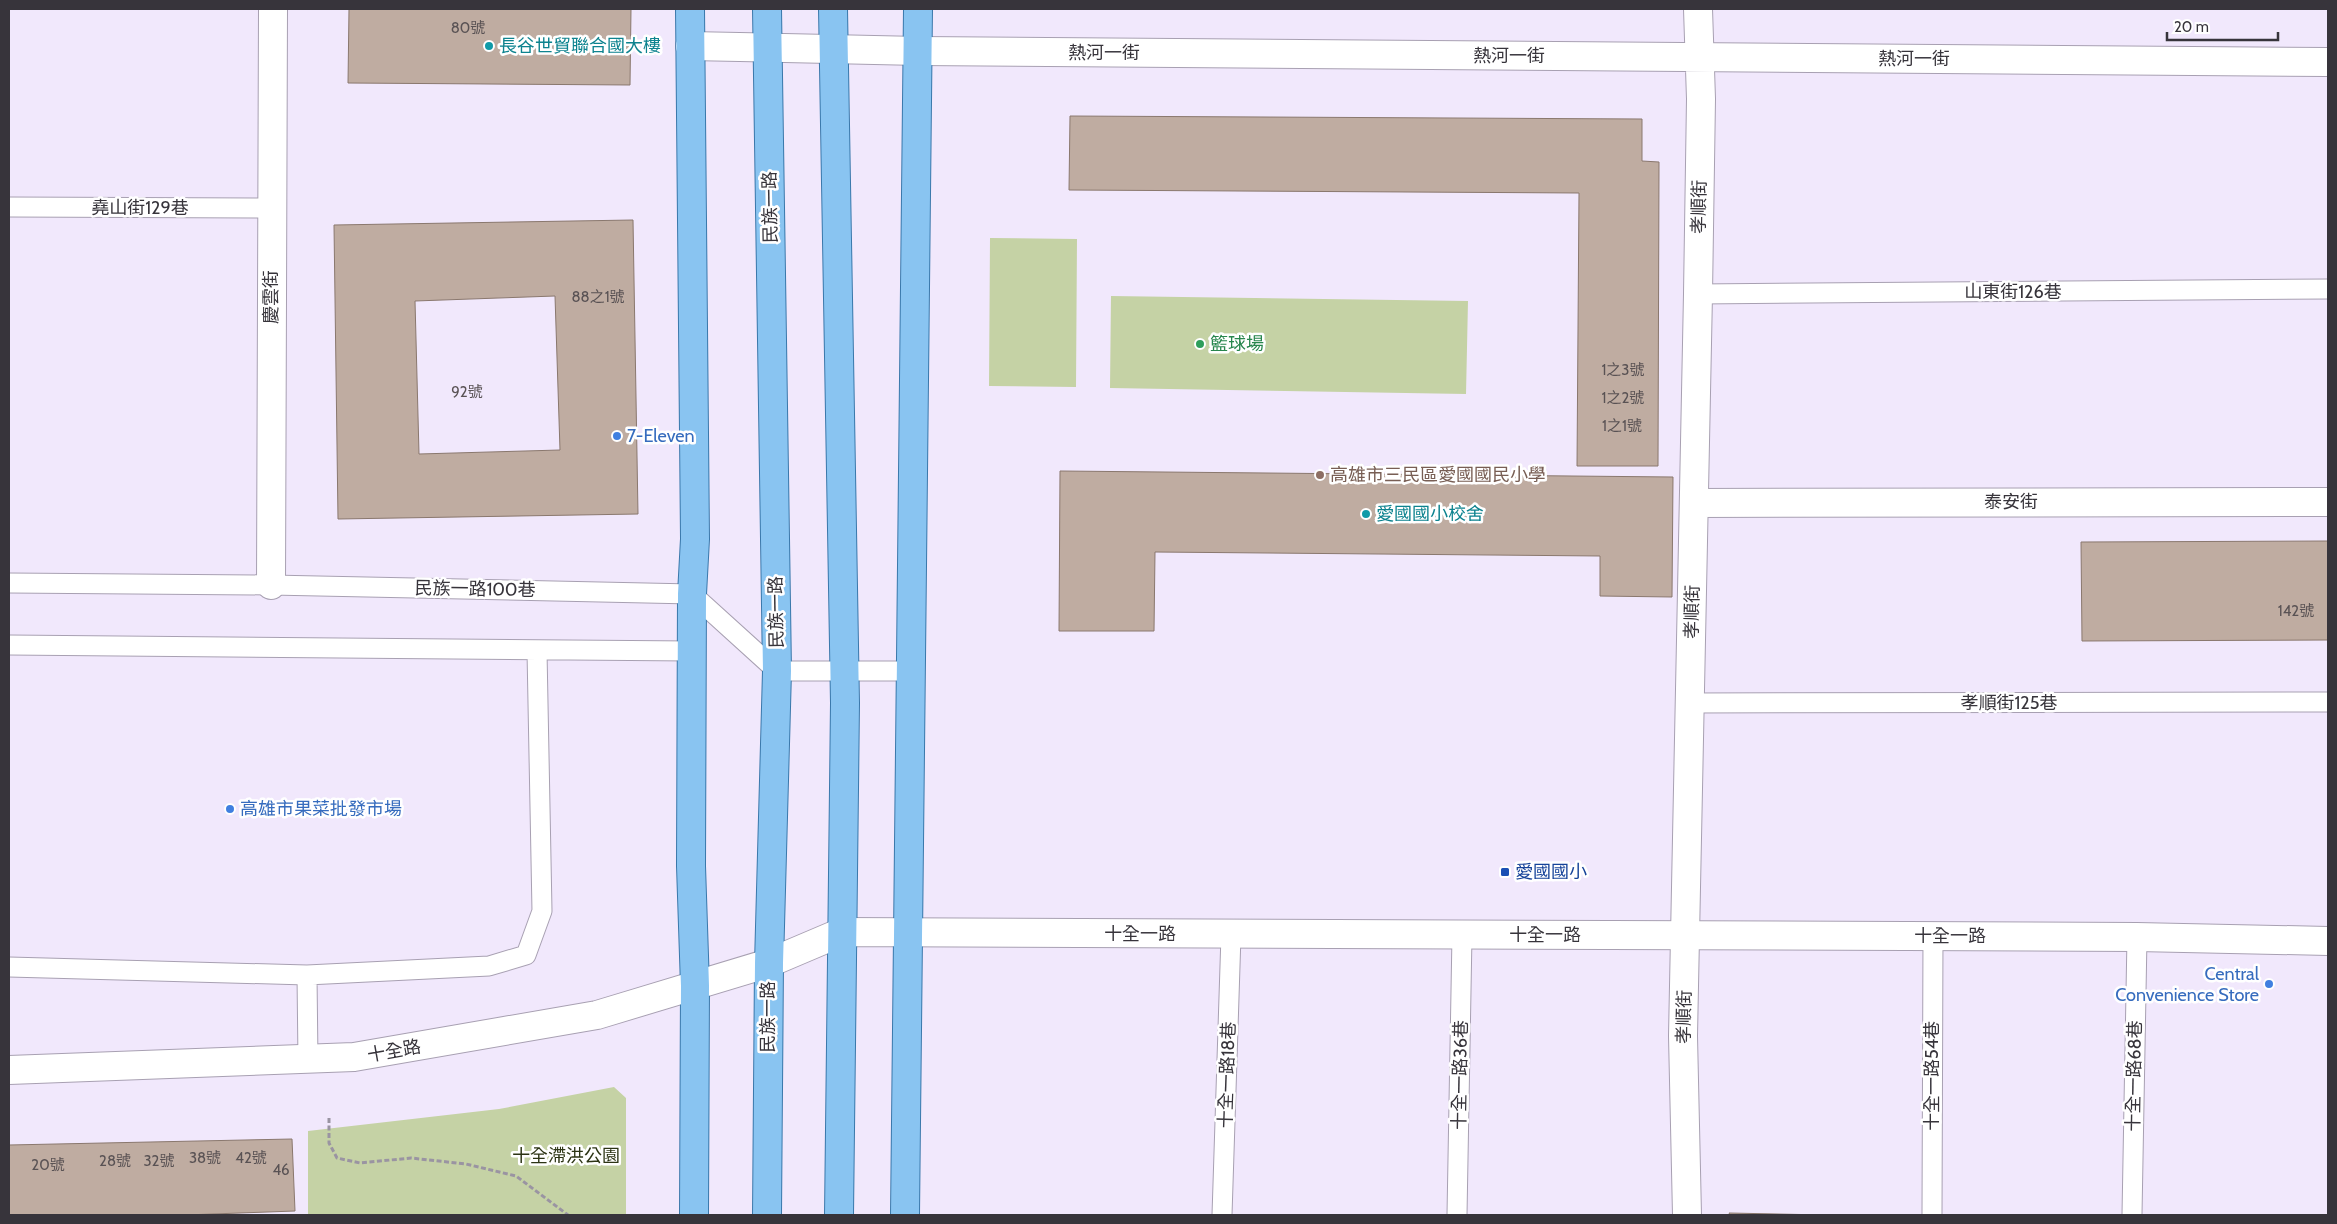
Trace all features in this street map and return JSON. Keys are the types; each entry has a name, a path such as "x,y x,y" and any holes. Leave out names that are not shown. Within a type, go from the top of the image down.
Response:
{"main road":[{"path":"690,9 694,539 690,866 696,986 694,1215"},
{"name":"民族一路","path":"767,9 777,671 769,963 767,1215"},
{"path":"833,9 844,671 839,1215"},
{"path":"905,1215 909,933 907,855 912,671 918,9"}],"street":[{"name":"慶雲街","path":"271,585 273,9"},
{"name":"孝順街","path":"1687,1215 1683,1036 1698,294 1700,58 1698,9"},
{"name":"熱河一街","path":"690,46 919,51 2328,62"},
{"name":"泰安街","path":"1694,502 2328,502"},
{"name":"十全一路","path":"769,963 842,932 2137,937 2328,941"},
{"name":"十全路","path":"9,1070 354,1057 596,1015 769,963"}],"lane":[{"name":"堯山街129巷","path":"9,208 271,208"},
{"name":"山東街126巷","path":"1698,294 2328,290"},
{"name":"民族一路100巷","path":"9,583 271,585 692,594"},
{"path":"692,594 777,671 912,671"},
{"path":"9,645 692,651"},
{"path":"9,967 307,975 489,966 526,955 542,911 537,651"},
{"name":"孝順街125巷","path":"1690,703 2328,702"},
{"name":"十全一路18巷","path":"1222,1215 1231,934"},
{"name":"十全一路36巷","path":"1457,1215 1462,935"},
{"name":"十全一路54巷","path":"1932,1215 1933,936"},
{"name":"十全一路68巷","path":"2132,1215 2137,937"},
{"path":"307,975 308,1060"}],"path":[{"path":"329,1118 329,1143 337,1158 360,1163 411,1158 466,1164 516,1176 568,1215"}],"green space":[{"path":"990,238 1077,239 1076,387 989,386"},
{"path":"1111,296 1468,301 1466,394 1110,388"},
{"name":"十全滯洪公園","path":"614,1087 626,1098 626,1215 308,1215 308,1131 499,1109"}],"building":[{"name":"長谷世貿聯合國大樓","path":"349,9 631,9 630,85 348,83"},
{"path":"1070,116 1642,119 1642,161 1659,162 1658,466 1577,466 1579,193 1069,190"},
{"path":"633,220 638,514 338,519 334,225","holes":["555,296 560,450 419,454 415,301"]},
{"name":"愛國國小校舍","path":"1060,471 1673,477 1672,597 1600,596 1600,556 1155,552 1154,631 1059,631"},
{"path":"2328,541 2328,640 2082,641 2081,542"},
{"path":"292,1139 295,1211 185,1215 9,1215 9,1145"},
{"path":"1729,1213 1825,1215 1730,1215"}],"place":[{"name":"長谷世貿聯合國大樓","path":"489,46"},
{"name":"籃球場","path":"1200,344"},
{"name":"7-Eleven","path":"617,436"},
{"name":"高雄市三民區愛國國民小學","path":"1320,475"},
{"name":"愛國國小校舍","path":"1366,514"},
{"name":"高雄市果菜批發市場","path":"230,809"},
{"name":"愛國國小","path":"1505,872"},
{"name":"Central Convenience Store","path":"2269,984"}]}
